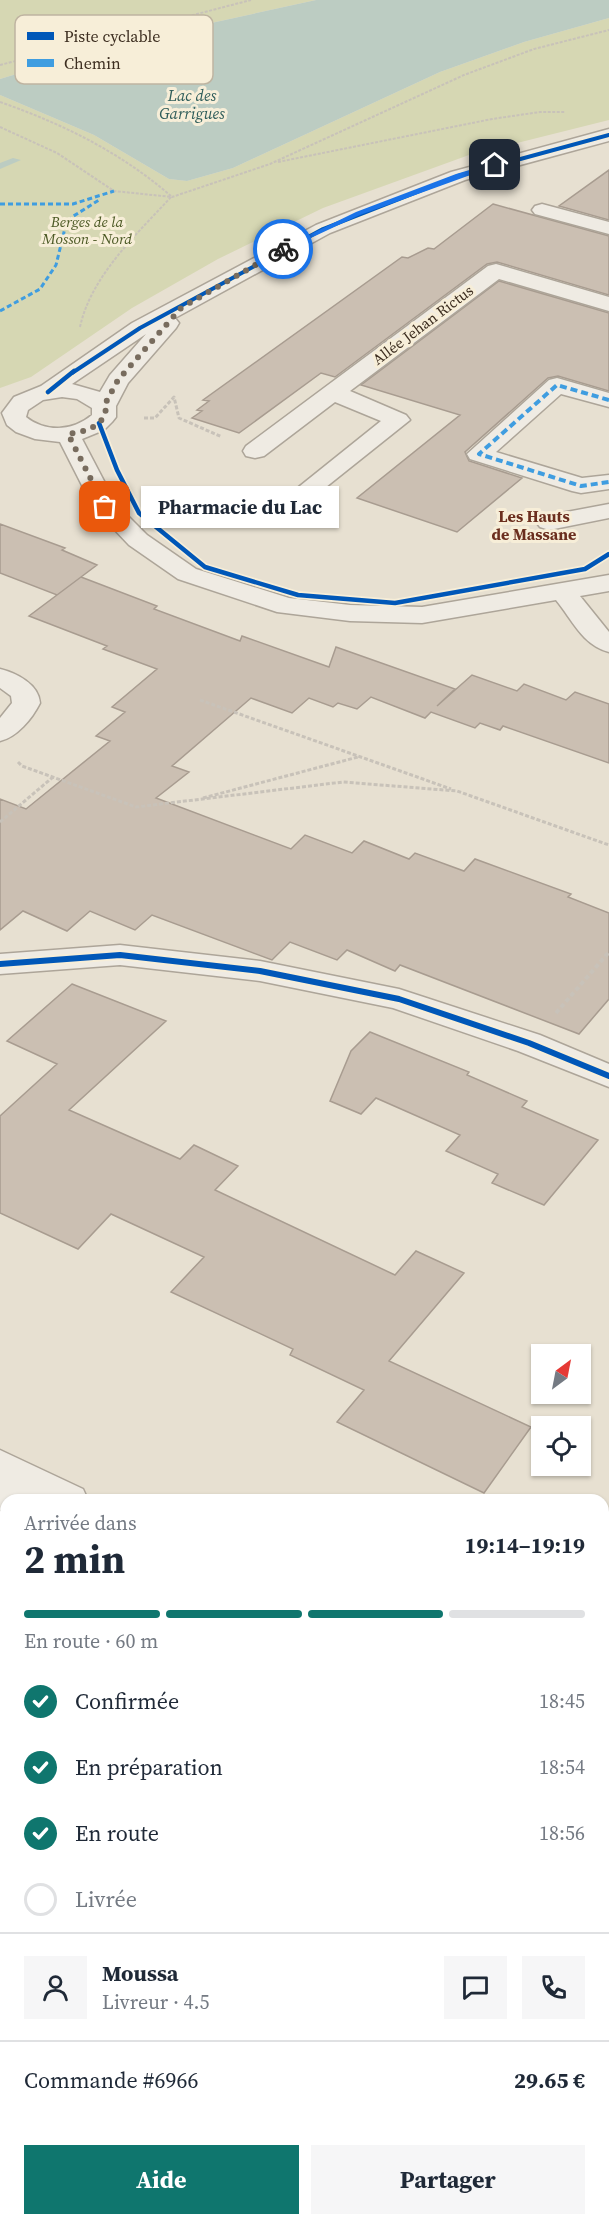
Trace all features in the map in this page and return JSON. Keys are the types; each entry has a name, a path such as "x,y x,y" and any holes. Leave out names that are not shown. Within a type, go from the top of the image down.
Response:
{"street":[{"path":"48,392 82,393 98,400 106,412 99,423 81,432 68,434 36,432 8,423 16,406 24,400 48,392 76,370 140,328 181,308 274,253 358,214 458,176 609,135"},
{"path":"542,210 609,228"},
{"name":"Allée Jehan Rictus","path":"255,451 496,271 609,304"},
{"path":"104,406 118,380 181,308"},
{"path":"609,400 557,385 479,454 581,486 609,482"},
{"path":"307,490 398,420 333,393"},
{"path":"68,434 105,507 138,540 187,574 286,606 350,613 422,615 609,583"},
{"path":"549,522 609,511"},
{"path":"563,592 576,605 584,624 609,644"},
{"path":"0,677 22,689 27,700 25,709 0,733"},
{"path":"0,963 120,955 260,971 399,999 529,1042 609,1076"},
{"path":"0,1465 56,1493"},
{"path":"28,1494 56,1493"}],"path":[{"path":"193,15 251,0"},
{"path":"0,127 57,153 114,191 172,197 270,164 464,75 534,49 609,30"},
{"path":"0,65 15,61"},
{"path":"0,102 72,131 99,145 153,179 172,197"},
{"path":"270,164 492,119 540,112 572,114"},
{"path":"80,329 80,318 100,284 172,197"},
{"path":"144,418 155,418 174,397 179,418 255,451"},
{"path":"200,700 609,845"},
{"path":"194,801 282,775 359,756"},
{"path":"15,759 22,766 136,807 343,782 457,791"},
{"path":"0,822 53,777"},
{"path":"529,1042 609,952"}],"green space":[{"path":"0,0 316,0 213,23 213,15 15,15 15,74 0,79"},
{"name":"Berges de la Mosson - Nord","path":"609,18 609,120 469,155 323,208 218,259 132,308 31,377 0,388 0,95 94,135 169,179 187,181 233,168 440,72 524,42"}],"water":[{"name":"Lac des Garrigues","path":"316,0 609,0 609,18 524,42 440,72 233,168 187,181 169,179 94,135 0,95 0,79 15,74 15,84 213,84 213,23"}],"building":[{"path":"609,170 609,220 559,206"},
{"path":"493,204 609,236 609,295 497,262 487,264 335,377 321,373 239,433 192,418 202,411 197,410 209,401 203,400 402,257 408,258 428,248 434,249"},
{"path":"499,281 609,313 609,391 558,376 548,378 465,452 469,461 522,478 457,532 357,498 460,415 361,385"},
{"path":"0,524 65,548 62,550 97,565 57,595 0,573"},
{"path":"81,577 157,606 154,609 240,641 242,636 329,667 336,647 455,689 437,706 472,675 517,691 524,684 566,700 575,692 609,704 609,763 503,726 500,730 480,723 475,728 431,712 425,718 371,697 357,709 338,703 333,707 309,698 292,713 251,698 172,766 189,772 156,798 291,849 305,835 352,853 364,841 409,859 415,853 464,871 475,859 571,894 568,897 609,913 609,999 579,1034 400,965 395,971 347,950 337,960 290,942 272,960 152,915 135,930 90,911 67,931 23,911 0,930 0,799 26,809 110,741 96,736 125,712 112,707 157,669 103,649 107,646 29,616"},
{"path":"72,984 166,1021 69,1110 180,1159 194,1145 238,1166 215,1190 395,1275 416,1251 464,1273 389,1361 531,1427 484,1493 337,1422 364,1390 290,1355 293,1349 171,1292 204,1257 111,1214 78,1249 0,1213 0,1116 57,1064 7,1041"},
{"path":"370,1032 469,1072 467,1075 527,1101 522,1107 598,1140 544,1205 492,1183 498,1174 446,1151 460,1135 376,1098 361,1114 330,1101 351,1051"}],"waterway":[{"path":"0,166 16,160"}],"marked path":[{"path":"0,204 73,204 114,191"},
{"path":"0,311 40,289 56,265 66,224 72,217 99,200"},
{"path":"609,400 557,385 479,454 581,486 609,482"}],"cycle path":[{"path":"48,392 76,370 140,328 323,229 458,176 609,135"},
{"path":"99,423 117,470 139,513 205,567 298,595 395,603 585,569 609,554"},
{"path":"0,964 120,955 260,971 399,999 529,1043 609,1076"}],"way so far":[{"path":"105,507 68,434 81,432 99,423 106,412 104,406 118,380 181,308 283,249"}],"place":[{"name":"Pharmacie du Lac","path":"105,507"}],"district":[{"name":"Les Hauts de Massane","path":"534,525"}],"route":[{"path":"283,249 358,214 458,176 495,165"}]}
